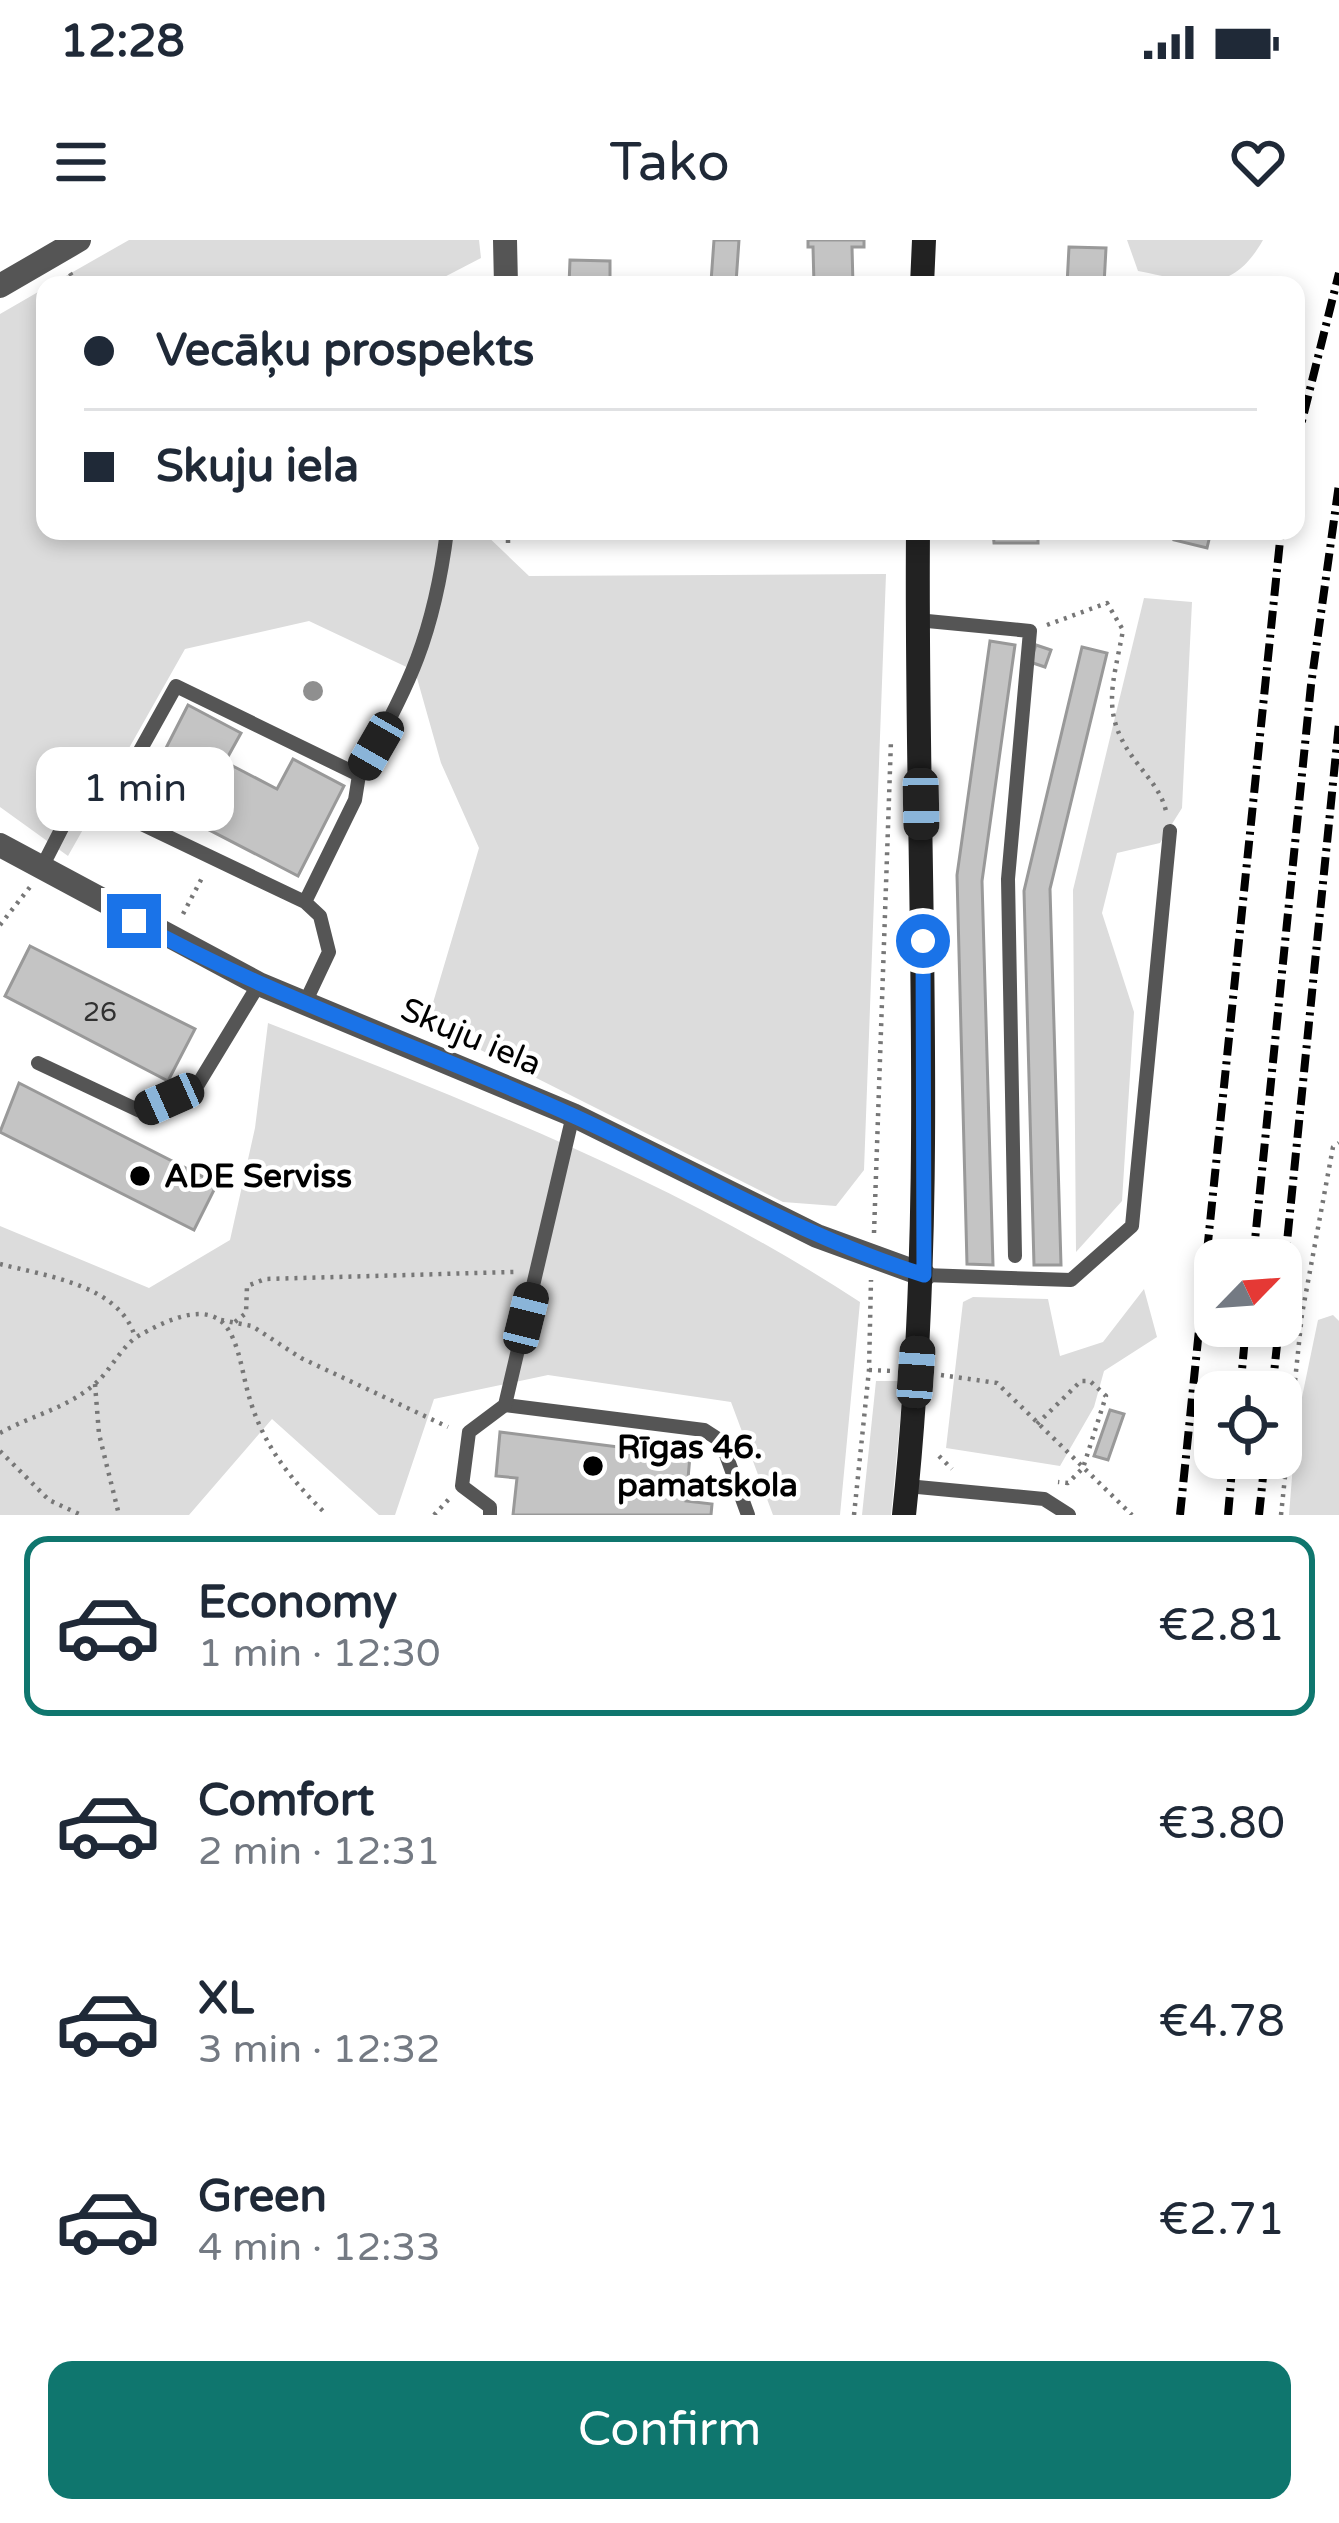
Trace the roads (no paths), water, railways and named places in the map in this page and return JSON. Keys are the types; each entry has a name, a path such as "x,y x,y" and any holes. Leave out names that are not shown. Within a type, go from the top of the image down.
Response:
{"main road":[{"path":"922,276 924,240"},
{"path":"904,1515 924,1275 927,1125 918,540"}],"street":[{"path":"505,240 506,276"},
{"path":"0,286 63,244"},
{"name":"Skuju iela","path":"0,845 169,940 304,1005 573,1115 872,1259 924,1275"}],"lane":[{"path":"304,902 355,800 359,775 416,671 439,594 446,540"},
{"path":"917,620 1030,631 1008,879 1015,1256"},
{"path":"40,869 65,823 108,808 176,686 359,775"},
{"path":"108,808 304,902 320,916 329,952 304,1005"},
{"path":"924,1275 1071,1280 1132,1226 1170,832"},
{"path":"38,1063 140,1111 197,1086 259,984"},
{"path":"490,1515 490,1507 462,1486 469,1432 505,1405 573,1115"},
{"path":"505,1405 704,1430 721,1441 748,1515"},
{"path":"907,1486 1044,1499 1069,1515"},
{"path":"984,1515 986,1495"}],"railway":[{"path":"1305,409 1339,273"},
{"path":"1255,1239 1311,685 1339,484"},
{"path":"1180,1515 1280,540"},
{"path":"1287,1239 1339,723"},
{"path":"1242,1371 1244,1347"},
{"path":"1274,1371 1277,1347"},
{"path":"1228,1515 1231,1479"},
{"path":"1259,1515 1263,1479"}],"place":[{"name":"ADE Serviss","path":"140,1176"},
{"name":"Rīgas 46. pamatskola","path":"593,1466"}]}
